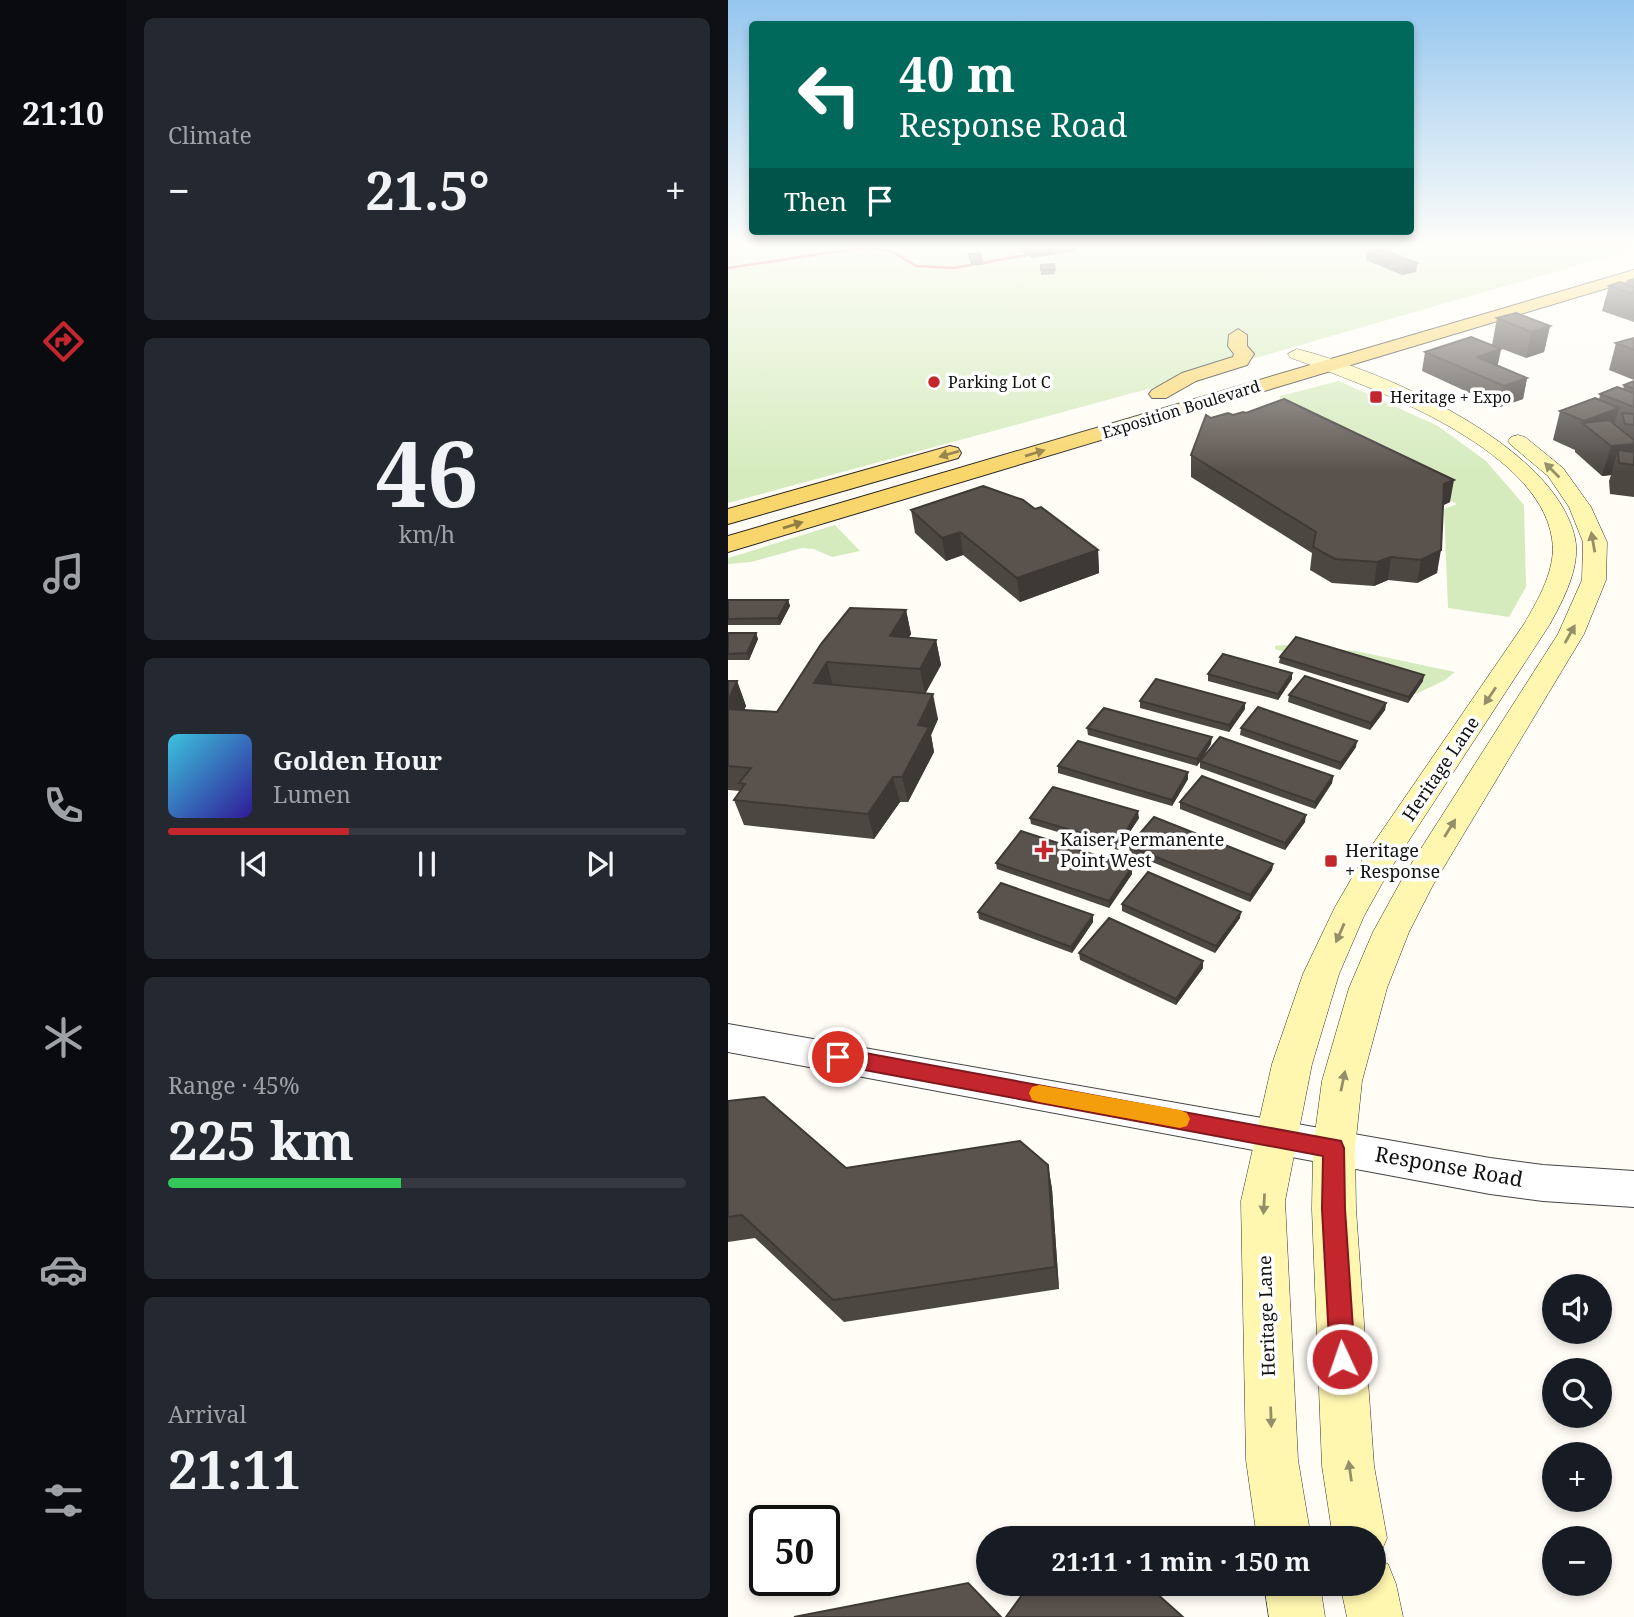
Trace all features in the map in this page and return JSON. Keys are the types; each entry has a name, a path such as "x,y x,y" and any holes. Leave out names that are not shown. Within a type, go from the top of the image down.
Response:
{"main road":[{"name":"Exposition Boulevard","path":"728,544 1442,321"},
{"path":"1159,394 1189,377 1240,360 1244,354 1238,346 1238,335"},
{"name":"Exposition Boulevard","path":"1133,401 1297,354 1335,354"},
{"name":"Heritage Lane","path":"1282,1526 1272,1460 1263,1201 1296,1051 1321,974 1347,916 1376,865 1537,624 1554,593 1564,537 1555,513 1529,475 1503,452 1461,425 1335,354"},
{"name":"Heritage Lane","path":"1335,354 1485,420 1527,447 1556,472 1571,491 1595,542 1594,580 1571,634 1418,881 1391,932 1368,988 1342,1081 1334,1148 1334,1209 1348,1466 1358,1526"},
{"path":"728,517 977,446"},
{"path":"1294,1596 1297,1617"},
{"path":"1371,1596 1375,1617"}],"street":[{"name":"Response Road","path":"728,1038 1277,1138 1543,1183 1634,1189"}],"green space":[{"name":"Parking Lot C","path":"728,321 1382,321 1155,387 728,503"},
{"path":"1339,381 1438,426 1486,461 1524,505 1526,587 1509,617 1448,608 1444,509 1457,504 1281,418 1280,396"},
{"path":"835,525 860,551 832,557 814,549 802,548 751,562 728,564 728,558"},
{"path":"1275,646 1356,651 1455,672 1416,694 1275,649"}],"building":[{"path":"1505,321 1538,321 1550,326 1531,332"},
{"path":"1471,337 1501,349 1477,357 1527,378 1504,386 1425,352"},
{"path":"1634,338 1634,350 1616,343"},
{"path":"1634,381 1634,389 1624,385"},
{"path":"1617,387 1634,393 1634,407 1600,394"},
{"path":"1595,398 1619,408 1584,421 1560,411"},
{"path":"1284,399 1454,480 1444,484 1441,550 1421,560 1391,557 1377,562 1335,559 1313,547 1316,532 1191,455 1206,415 1211,418 1228,413 1246,413"},
{"path":"1622,413 1634,414 1634,425 1625,424"},
{"path":"1609,420 1634,440 1634,444 1611,446 1582,423"},
{"path":"1618,450 1634,452 1634,465 1619,463"},
{"path":"983,486 1023,500 1035,509 1041,507 1098,550 1017,578 960,532 942,538 911,510"},
{"path":"728,600 788,600 778,618 728,619"},
{"path":"850,608 906,610 890,636 936,640 920,669 827,662 814,683 933,694 918,725 929,727 902,777 893,777 868,814 734,800 745,784 739,783 751,768 728,766 728,709 777,712 821,644"},
{"path":"728,633 756,633 747,653 728,654"},
{"path":"1296,637 1424,675 1409,697 1280,657"},
{"path":"1223,654 1292,673 1278,694 1208,674"},
{"path":"1305,676 1386,703 1371,723 1289,695"},
{"path":"1156,679 1245,703 1229,725 1140,701"},
{"path":"728,681 737,681 728,701"},
{"path":"1258,707 1357,741 1341,763 1241,728"},
{"path":"1104,708 1212,737 1197,759 1087,728"},
{"path":"1220,737 1333,776 1315,802 1200,761"},
{"path":"1078,741 1188,772 1172,800 1058,766"},
{"path":"1202,776 1306,815 1285,843 1180,802"},
{"path":"1053,787 1138,811 1118,844 1030,818"},
{"path":"1154,817 1273,864 1250,895 1129,846"},
{"path":"1021,831 1132,867 1109,901 996,863"},
{"path":"1148,872 1241,912 1216,946 1122,904"},
{"path":"1001,883 1093,915 1071,947 978,912"},
{"path":"1109,918 1203,961 1176,999 1079,953"},
{"path":"764,1097 846,1168 1020,1141 1048,1165 1055,1267 833,1300 742,1215 728,1217 728,1101"},
{"path":"968,1583 976,1591 976,1596 981,1596 1001,1617 794,1617"},
{"path":"1021,1596 1159,1596 1183,1617 1006,1617"}],"slow traffic":[{"path":"1039,1093 1180,1119"}],"place":[{"name":"Parking Lot C","path":"934,382"},
{"name":"Heritage + Expo","path":"1376,397"},
{"name":"Kaiser Permanente Point West","path":"1044,850"},
{"name":"Heritage + Response","path":"1331,861"}],"route":[{"path":"838,1057 1334,1148 1334,1209 1342,1359"}]}
